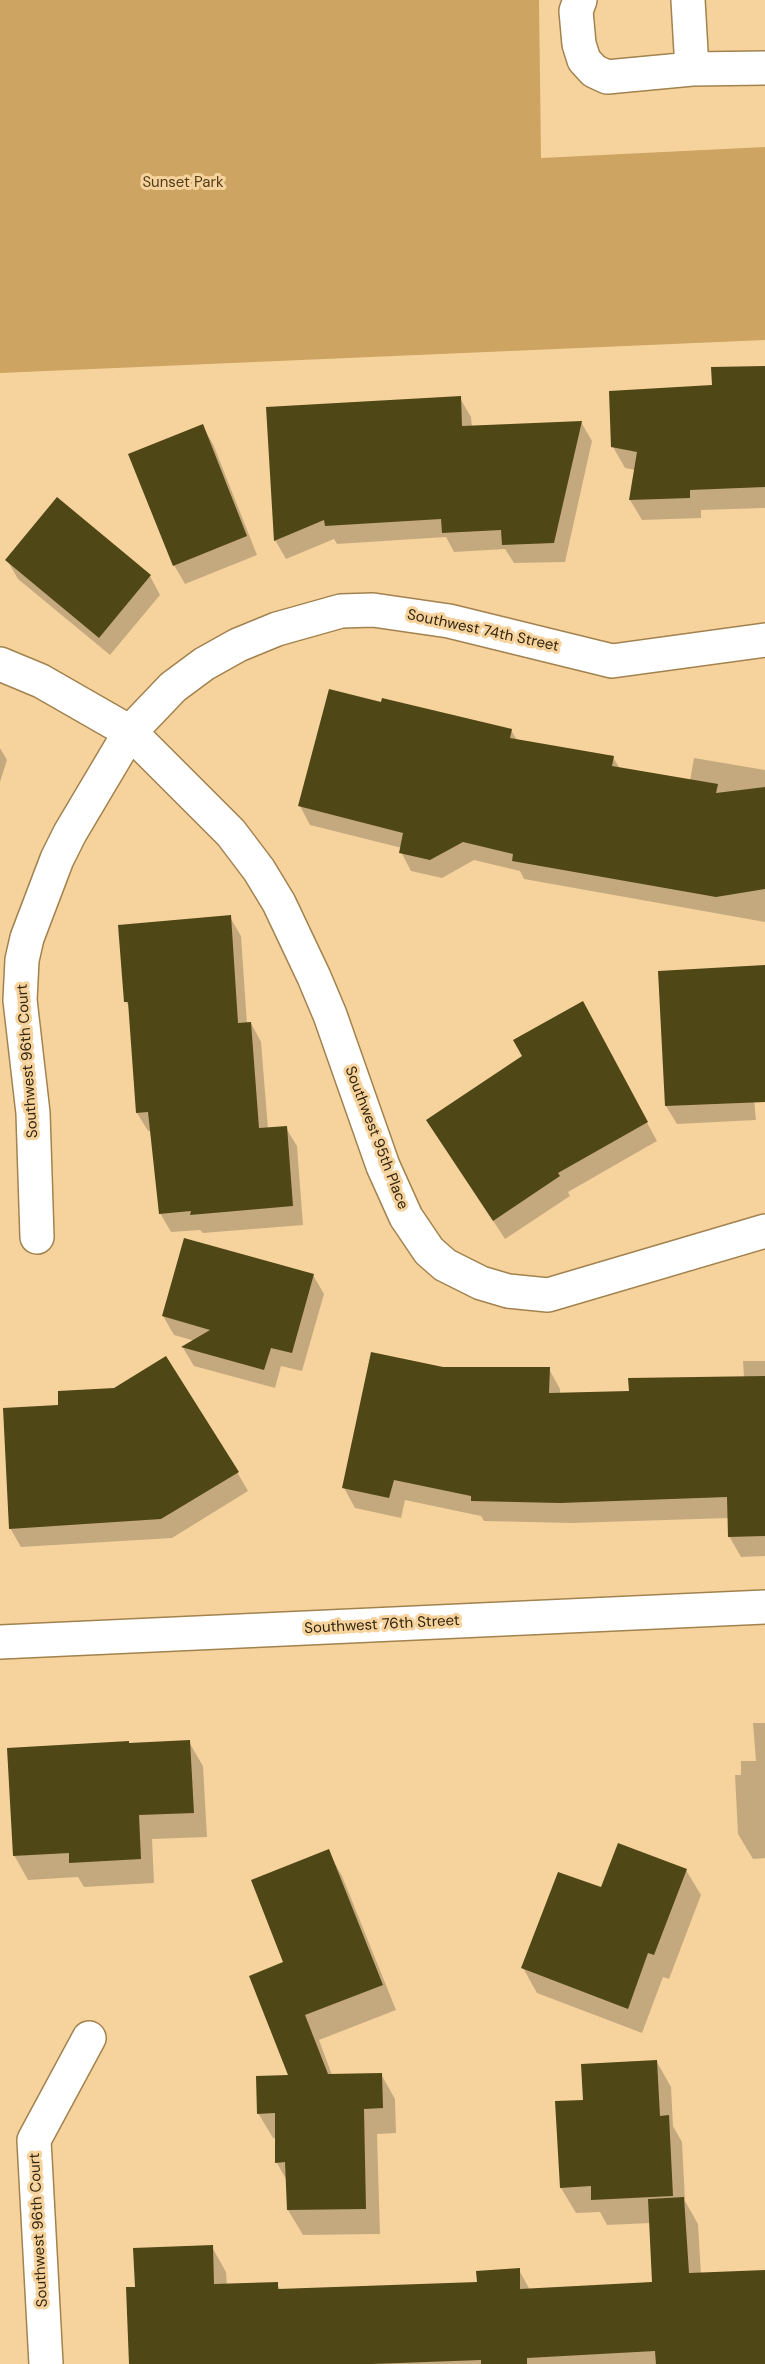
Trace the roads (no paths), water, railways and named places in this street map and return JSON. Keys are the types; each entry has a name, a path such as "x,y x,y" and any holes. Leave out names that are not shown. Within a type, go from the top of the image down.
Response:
{"street":[{"path":"580,0 576,11 579,44 584,60 594,72 607,77 692,69 765,68"},
{"path":"688,0 692,69"},
{"name":"Southwest 74th Street","path":"130,732 173,687 213,659 277,628 341,611 373,610 449,621 612,661 765,640"},
{"path":"0,664 41,681 130,732"},
{"name":"Southwest 95th Place","path":"130,732 231,834 259,870 279,903 330,1015 383,1166 406,1217 429,1251 446,1265 481,1283 508,1291 548,1296 765,1231"},
{"name":"Southwest 96th Court","path":"37,1237 33,1113 20,1000 22,960 33,920 57,859 130,732"},
{"name":"Southwest 76th Street","path":"0,1642 765,1607"},
{"name":"Southwest 96th Court","path":"46,2364 34,2140 89,2038"}],"park label":[{"name":"Sunset Park","path":"183,183"}]}
